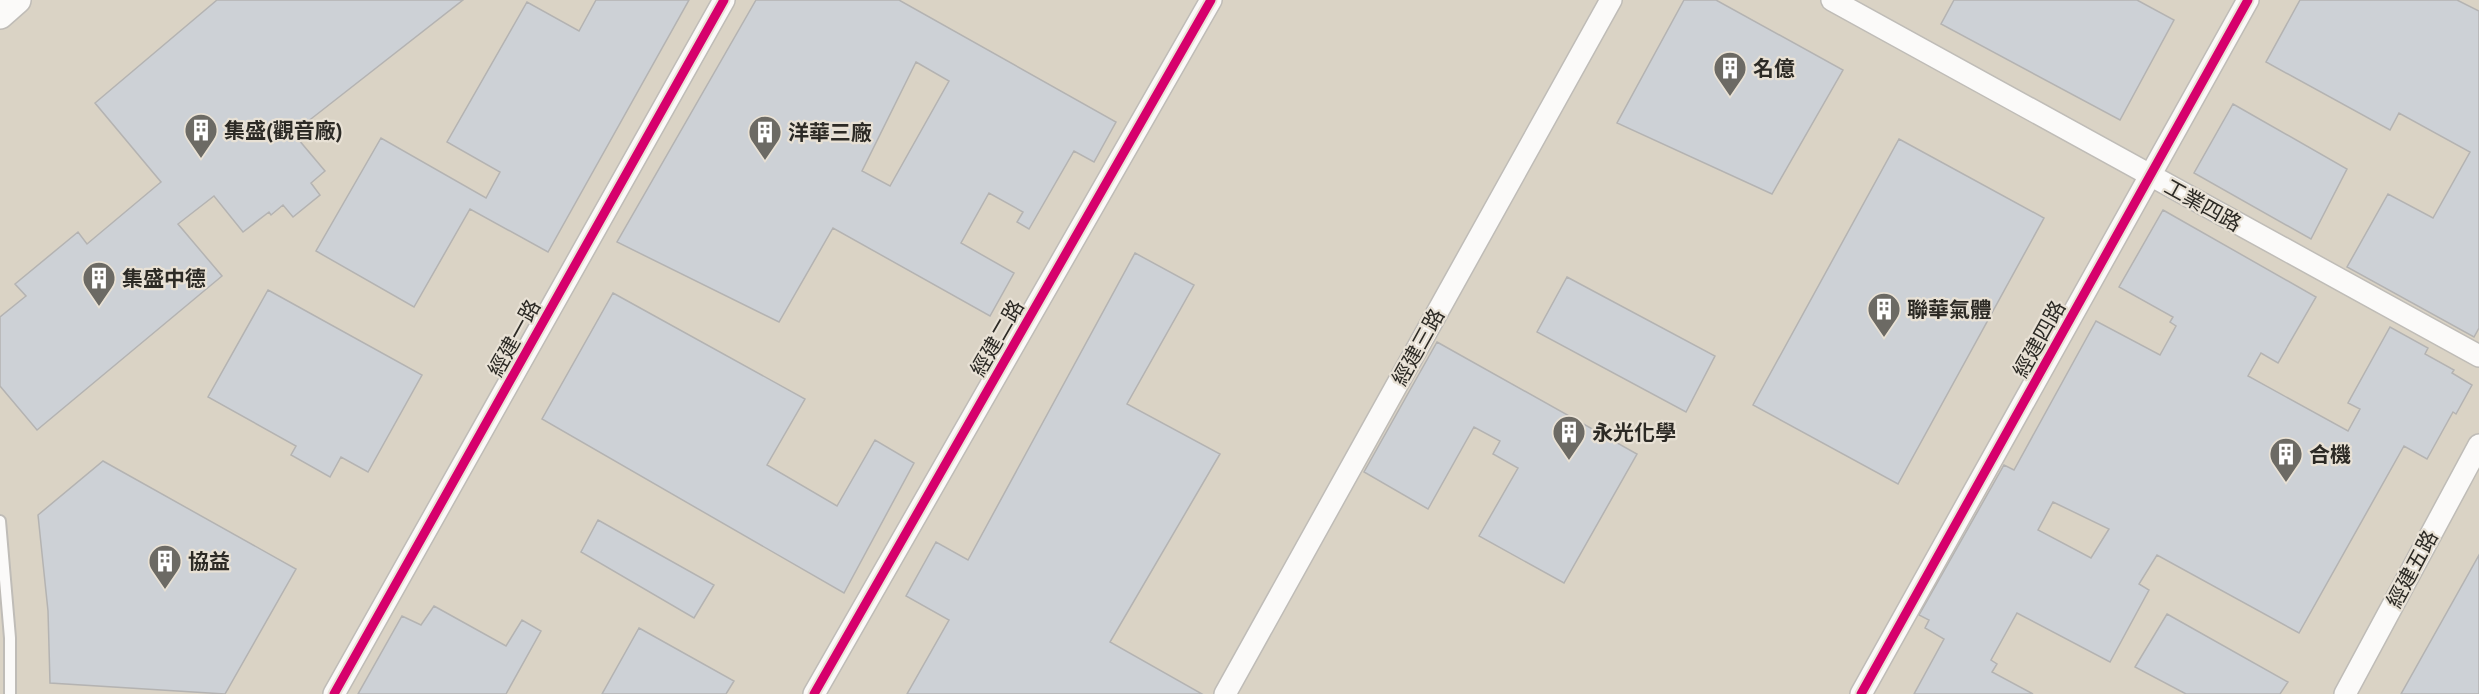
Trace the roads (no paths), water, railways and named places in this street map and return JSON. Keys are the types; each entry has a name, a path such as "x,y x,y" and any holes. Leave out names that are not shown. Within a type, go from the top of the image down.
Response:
{"street":[{"path":"0,15 17,0"},
{"name":"經建一路","path":"334,694 724,0"},
{"name":"經建二路","path":"814,694 1211,0"},
{"name":"經建三路","path":"1225,694 1611,0"},
{"name":"工業四路","path":"1832,0 2479,356"},
{"name":"經建四路","path":"1861,694 2248,0"},
{"name":"經建五路","path":"2345,694 2479,445"}],"lane":[{"path":"0,521 10,638 10,694"}],"place":[{"name":"名億","path":"1730,97"},
{"name":"集盛(觀音廠)","path":"201,159"},
{"name":"洋華三廠","path":"765,161"},
{"name":"集盛中德","path":"99,307"},
{"name":"聯華氣體","path":"1884,338"},
{"name":"永光化學","path":"1569,461"},
{"name":"合機","path":"2286,483"},
{"name":"協益","path":"165,590"}]}
